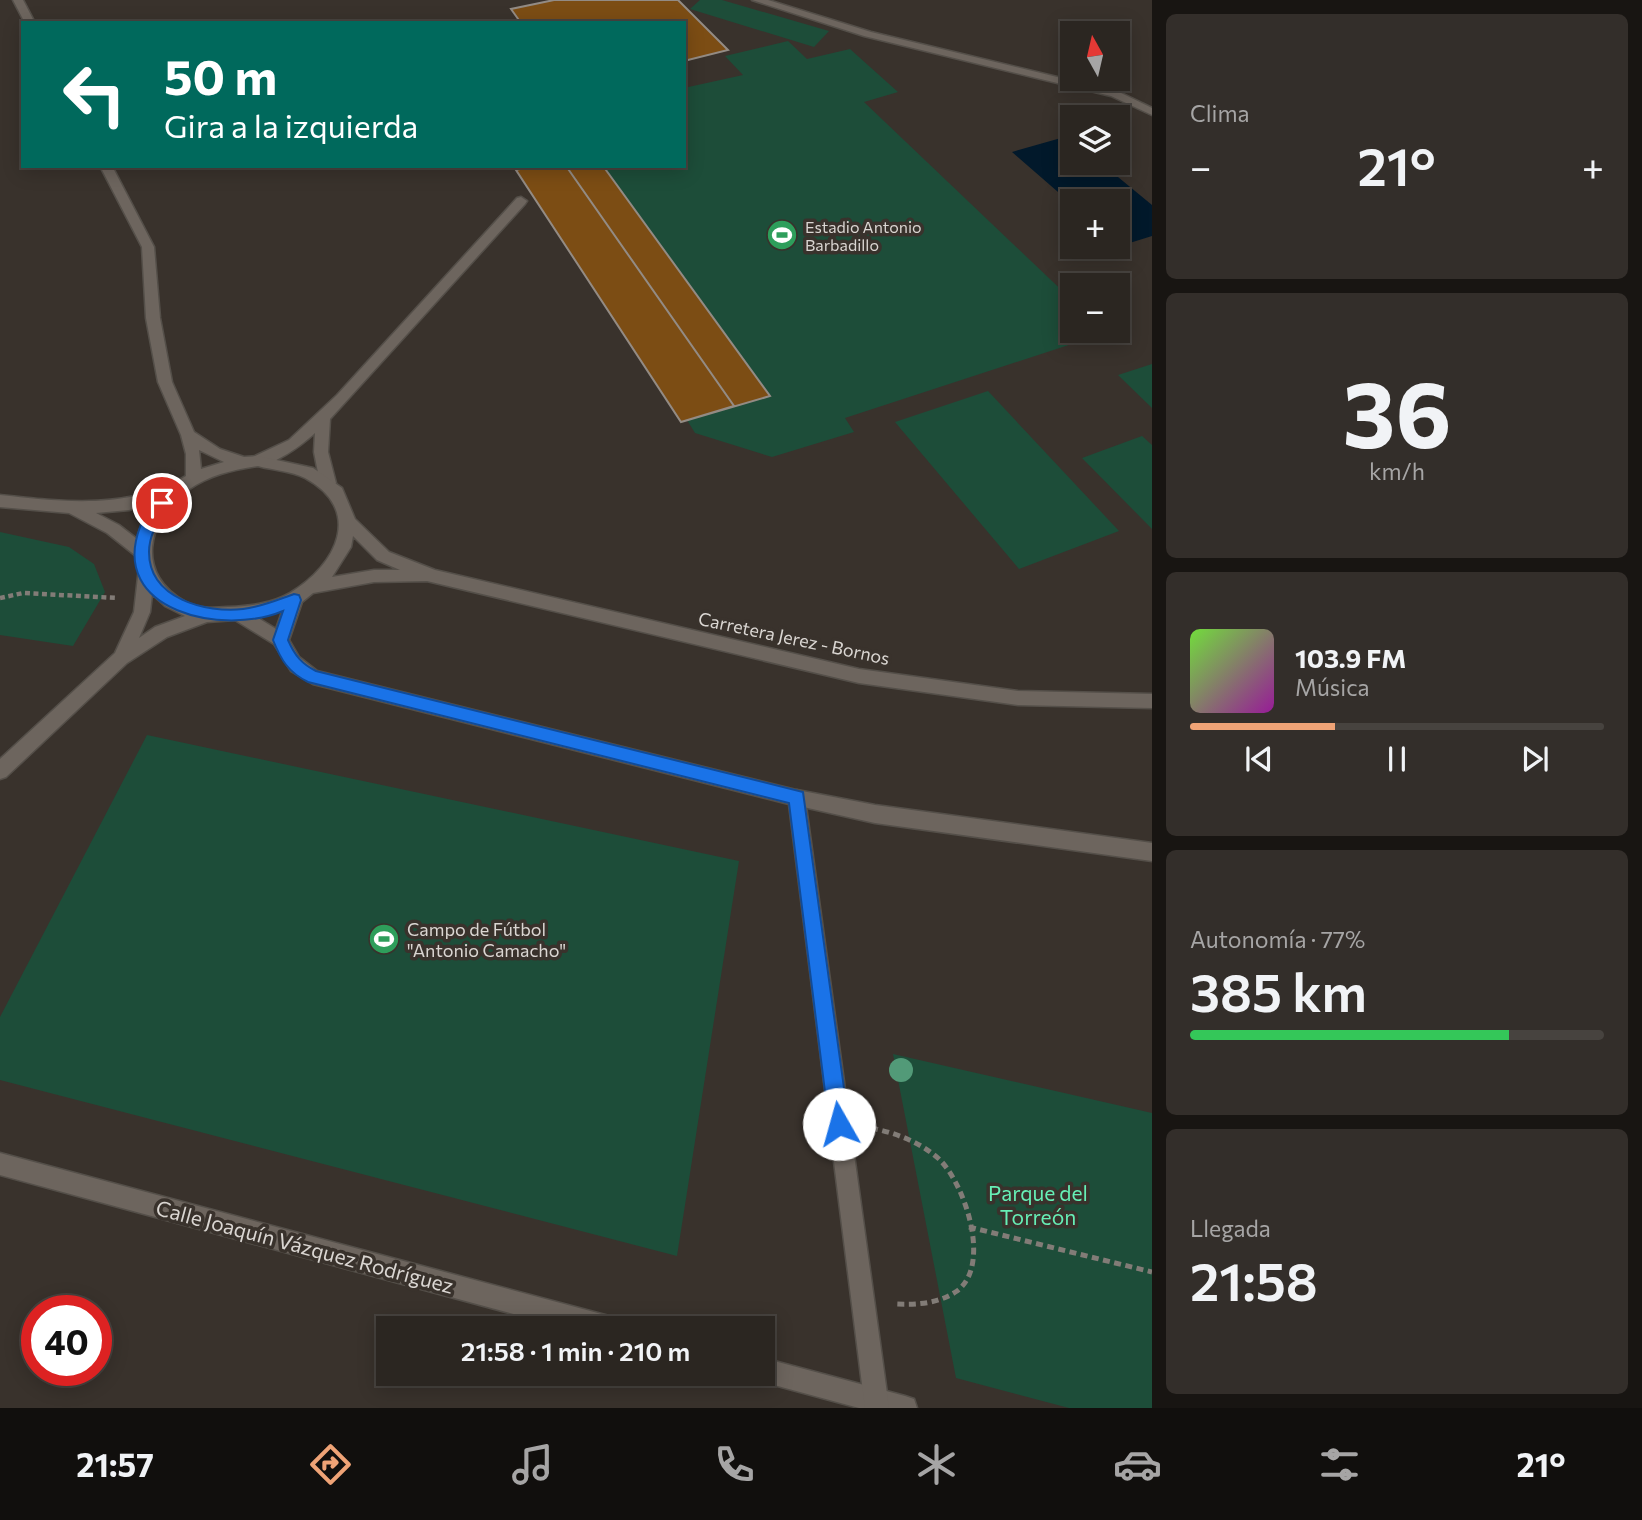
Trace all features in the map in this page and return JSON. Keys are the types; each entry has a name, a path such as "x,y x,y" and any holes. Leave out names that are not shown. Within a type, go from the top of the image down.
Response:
{"street":[{"path":"18,0 29,21"},
{"path":"757,0 868,34 1115,94 1152,112"},
{"path":"107,168 148,247 153,318 165,382 188,435 193,454 190,481 162,503 147,527 142,552 145,571 142,612 121,658"},
{"path":"0,500 75,510 146,501 212,470 250,462 294,444 323,417 521,201"},
{"path":"323,417 321,452 328,483"},
{"path":"145,571 158,590 178,606 206,615 241,616 268,611 294,600 314,587 333,567 345,545 348,522 342,501 328,483 309,470 289,464 250,462 215,453 188,435"},
{"path":"75,510 113,529 142,552"},
{"name":"Carretera Jerez - Bornos","path":"348,522 383,556 432,576 859,676 1018,698 1152,701"},
{"name":"Carretera Jerez - Bornos","path":"314,587 373,576 432,576"},
{"path":"281,640 294,600"},
{"path":"0,771 121,658 161,632 206,615"},
{"path":"241,616 281,640 288,658 299,670 313,677 797,798 876,814 1152,852"},
{"path":"797,798 876,1404"},
{"name":"Calle Joaquín Vázquez Rodríguez","path":"0,1164 564,1316"},
{"path":"775,1374 876,1404 905,1408"}],"path":[{"path":"0,598 23,593 144,600"},
{"path":"839,1124 882,1130 929,1149 946,1167 963,1195 969,1227 974,1265 958,1290 923,1305 863,1303"},
{"path":"969,1227 1152,1272"}],"green space":[{"path":"700,0 722,0 829,31 814,47 690,9"},
{"name":"Estadio Antonio Barbadillo","path":"788,41 807,59 850,49 898,92 864,102 1060,289 1060,343 1075,343 845,418 854,432 772,457 695,433 687,420 681,422 516,170 686,168 686,88 743,75 725,56"},
{"path":"1152,364 1152,408 1118,375"},
{"path":"988,391 1119,531 1019,569 895,422"},
{"path":"1142,436 1152,445 1152,529 1082,458"},
{"path":"0,532 69,547 94,564 105,592 73,646 0,635"},
{"name":"Campo de Fútbol \"Antonio Camacho\"","path":"147,735 739,861 677,1256 0,1080 0,1017"},
{"name":"Parque del Torreón","path":"893,1054 1152,1113 1152,1408 1069,1408 956,1378"}],"water":[{"path":"1060,138 1060,175 1116,175 1152,205 1152,236 1130,243 1130,189 1060,189 1060,194 1012,152"}],"building":[{"path":"554,0 678,0 728,50 686,60 686,21 520,21 511,9"},
{"path":"567,168 734,406 681,422 516,170"},
{"path":"604,168 770,396 681,422 516,170"}],"place":[{"name":"Estadio Antonio Barbadillo","path":"782,235"},
{"name":"Campo de Fútbol \"Antonio Camacho\"","path":"384,939"}],"route":[{"path":"162,503 147,527 142,552 145,571 158,590 178,606 206,615 241,616 268,611 294,600 281,640 288,658 299,670 313,677 797,798 839,1124"}]}
